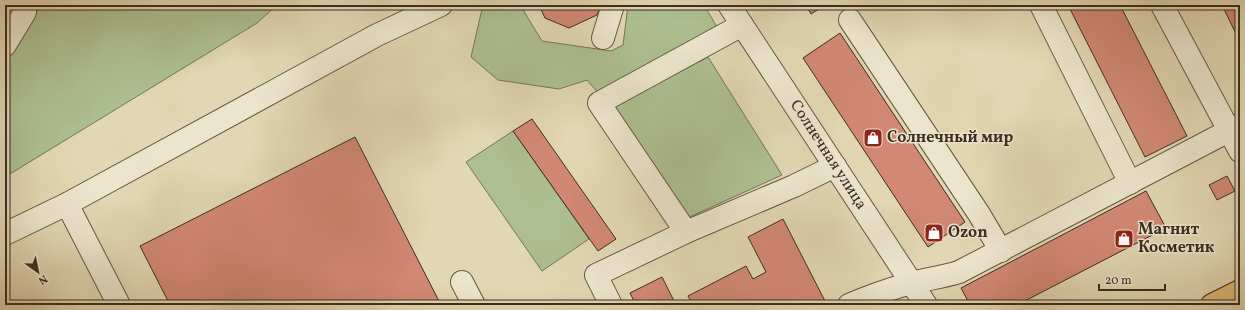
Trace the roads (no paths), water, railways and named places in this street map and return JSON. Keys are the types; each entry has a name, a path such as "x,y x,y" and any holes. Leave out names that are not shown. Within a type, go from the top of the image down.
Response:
{"main road":[{"path":"1212,305 1240,291"}],"street":[{"path":"5,45 25,12 25,5"},
{"path":"5,234 67,204 377,35 441,5"},
{"path":"603,38 613,5"},
{"name":"Солнечная улица","path":"729,5 926,305"},
{"path":"1041,5 1130,183"},
{"path":"1162,5 1235,128 1240,151"},
{"path":"850,20 979,214 1001,251"},
{"path":"686,232 599,103 742,25"},
{"path":"849,305 867,297 912,283 959,272 1235,128"},
{"path":"611,305 596,275 686,232 794,186 835,166"},
{"path":"67,204 119,305"},
{"path":"462,282 474,305"}],"place":[{"name":"Солнечный мир","path":"873,138"},
{"name":"Ozon","path":"934,233"},
{"name":"Магнит Косметик","path":"1124,239"}]}
